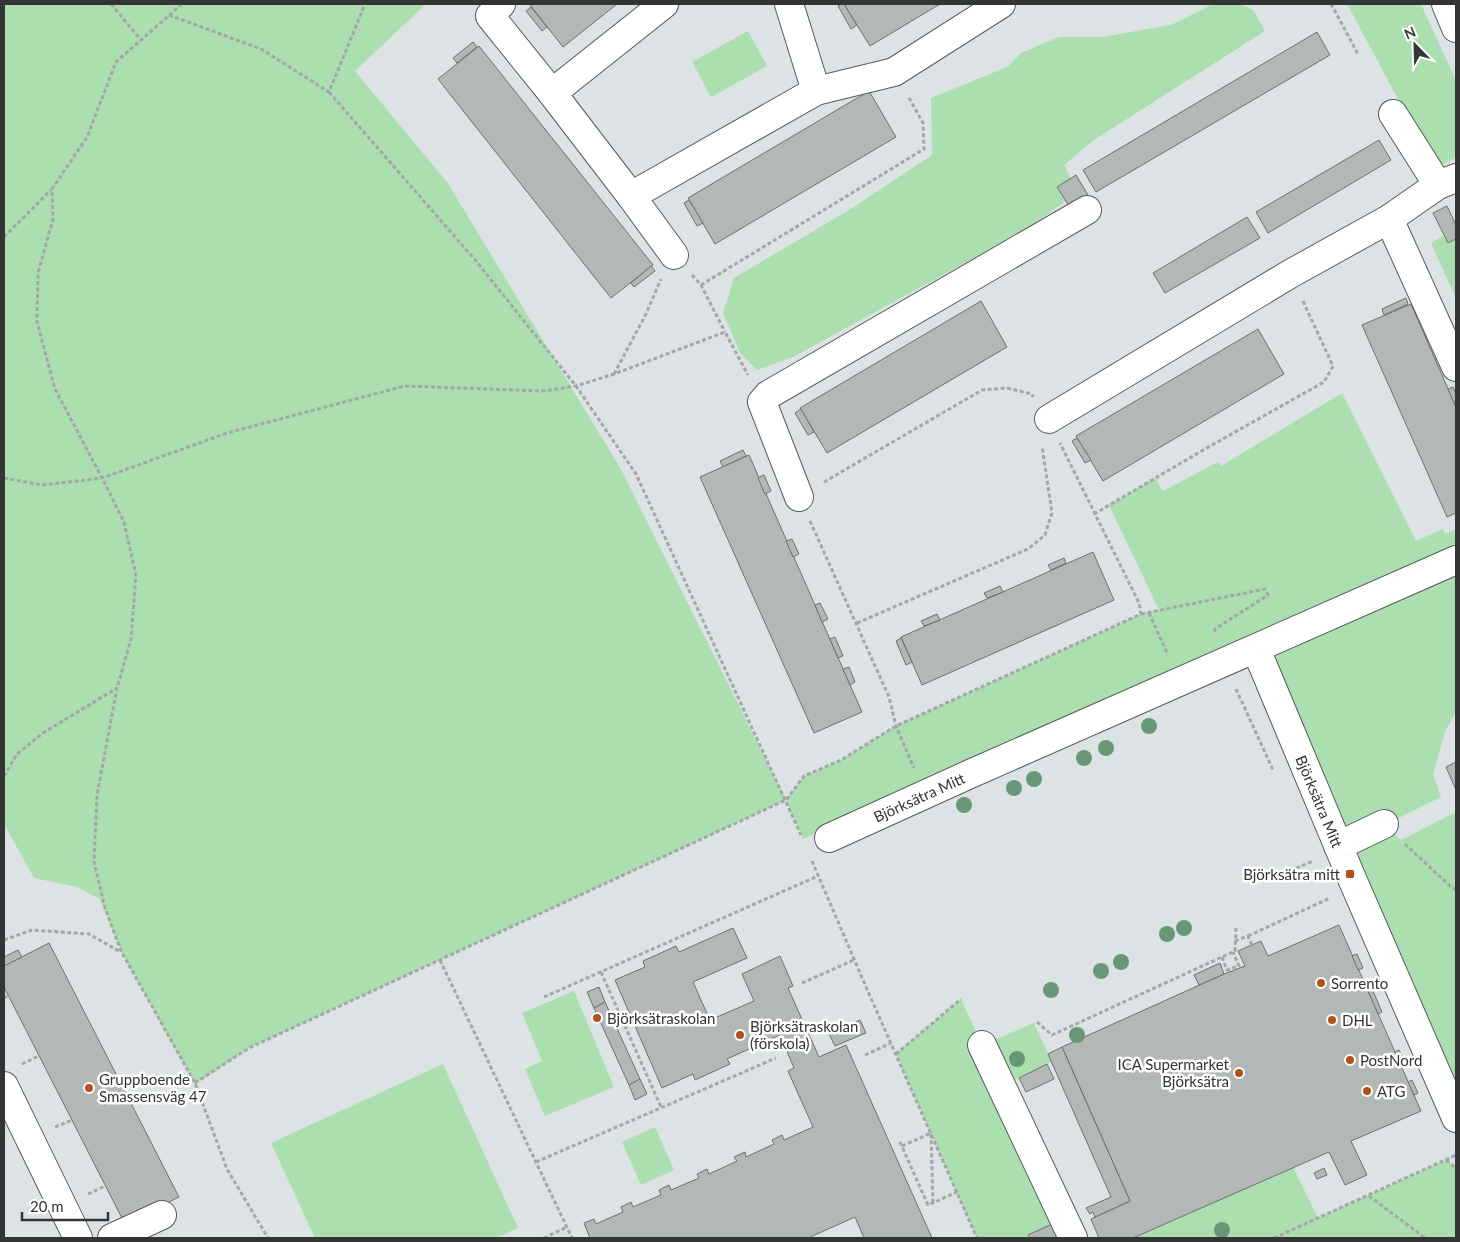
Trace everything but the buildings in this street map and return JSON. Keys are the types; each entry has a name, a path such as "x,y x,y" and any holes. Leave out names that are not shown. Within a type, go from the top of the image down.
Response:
{"street":[{"path":"501,4 490,16 552,93 674,255"},
{"path":"552,93 664,4"},
{"path":"789,4 816,91"},
{"path":"631,196 816,91 894,72 1001,4"},
{"path":"1446,4 1456,28"},
{"path":"1049,419 1290,274 1389,219 1447,182 1393,114"},
{"path":"799,496 762,402 768,395 1087,210"},
{"path":"1389,219 1456,367"},
{"name":"Björksätra Mitt","path":"819,846 970,774 1456,560"},
{"name":"Björksätra Mitt","path":"1256,649 1338,846 1456,1118"},
{"path":"1338,846 1384,824"},
{"path":"982,1045 1073,1238"},
{"path":"4,1086 78,1238"},
{"path":"112,1238 162,1215"}],"path":[{"path":"111,4 141,40"},
{"path":"4,237 52,189 87,136 116,62 182,4"},
{"path":"329,92 365,4"},
{"path":"1331,4 1358,54"},
{"path":"169,15 260,49 329,92 476,261 576,386 636,474 803,839"},
{"path":"701,285 924,149 923,123 894,72"},
{"path":"52,189 53,219 38,273 37,322 55,389 124,522 136,575 131,639 117,688 97,795 94,862 105,908 121,952 195,1083 227,1170 268,1238"},
{"path":"614,374 645,316 666,268 674,255 701,285 762,402"},
{"path":"1094,514 1324,382 1333,366 1290,274"},
{"path":"4,478 42,485 102,478 227,433 405,386 543,391 576,386 614,374 725,332"},
{"path":"915,769 896,726 889,697 799,496 982,390 1006,388 1032,394 1049,419 1139,603 1140,614"},
{"path":"857,623 1028,549 1045,535 1052,513 1042,446 1049,419"},
{"path":"195,1083 249,1048 786,800 804,776 841,760 896,726 1140,614 1265,589 1268,595 1215,629 1215,641 1273,770"},
{"path":"1149,612 1169,657"},
{"path":"4,776 17,754 44,732 117,688"},
{"path":"1384,824 1456,890"},
{"path":"819,846 818,876 977,1238"},
{"path":"1272,878 1314,860 1317,868"},
{"path":"544,996 818,876"},
{"path":"1235,941 1331,899 1327,891"},
{"path":"1037,1022 1052,1035 1233,952 1235,951 1236,928"},
{"path":"4,940 32,930 89,934 121,952"},
{"path":"1248,936 1252,945"},
{"path":"1222,957 1227,970 1239,966 1233,952"},
{"path":"440,960 572,1238"},
{"path":"802,984 854,960"},
{"path":"601,972 661,1107"},
{"path":"4,998 8,996"},
{"path":"896,1054 961,999"},
{"path":"865,1055 891,1043"},
{"path":"536,1162 776,1058"},
{"path":"931,1133 901,1144 928,1205 957,1192"},
{"path":"931,1133 934,1203"},
{"path":"1274,1238 1456,1155"},
{"path":"1446,1160 1456,1168"},
{"path":"1369,1196 1425,1238"},
{"path":"544,1238 568,1227"}],"green space":[{"path":"4,4 426,4 355,71 447,182 622,471 786,800 249,1048 195,1084 121,951 100,899 77,887 34,878 4,824"},
{"path":"1213,4 1240,4 1253,10 1265,31 1094,140 1064,165 1078,193 1018,234 793,357 757,370 740,353 723,313 734,278 849,210 932,155 931,98 1007,67 1021,53 1059,37 1102,37 1171,25"},
{"path":"1347,4 1421,4 1456,81 1456,158 1435,168"},
{"path":"748,31 767,66 711,97 692,62"},
{"path":"1456,229 1456,298 1431,243"},
{"path":"1342,393 1416,541 1443,529 1445,534 1456,529 1456,549 803,839 786,800 804,776 841,760 896,726 1141,614 1159,610 1109,505 1155,478 1163,491 1218,462 1221,466"},
{"path":"1456,560 1456,712 1445,732 1433,774 1441,797 1385,825 1401,840 1456,812 1456,1118 1256,649"},
{"path":"574,991 614,1087 545,1116 525,1069 542,1061 522,1013"},
{"path":"961,999 982,1045 1034,1023 1052,1062 1002,1086 1073,1238 977,1238 896,1054"},
{"path":"443,1064 518,1228 496,1238 315,1238 271,1143"},
{"path":"655,1127 674,1170 641,1185 622,1142"},
{"path":"1446,1160 1456,1168 1456,1238 1133,1238 1293,1167 1318,1218"}],"place":[{"name":"Björksätra mitt","path":"1350,874"},
{"name":"Sorrento","path":"1321,983"},
{"name":"Björksätraskolan","path":"597,1018"},
{"name":"DHL","path":"1332,1020"},
{"name":"Björksätraskolan (förskola)","path":"740,1035"},
{"name":"PostNord","path":"1350,1060"},
{"name":"ICA Supermarket Björksätra","path":"1239,1073"},
{"name":"Gruppboende Smassensväg 47","path":"89,1088"},
{"name":"ATG","path":"1367,1091"}]}
